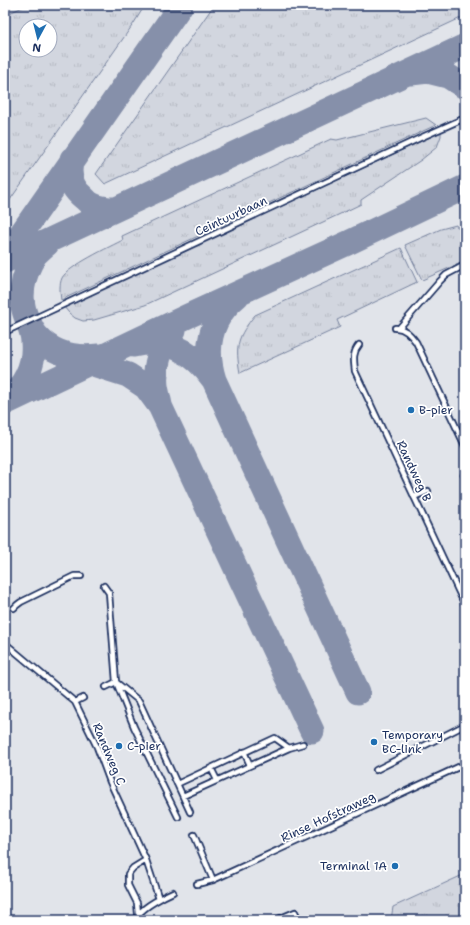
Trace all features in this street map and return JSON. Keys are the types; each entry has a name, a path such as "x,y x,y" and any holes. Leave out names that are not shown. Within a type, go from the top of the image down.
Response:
{"lane":[{"name":"Ceintuurbaan","path":"5,332 465,118"},
{"path":"465,266 446,275 397,328 410,334 416,342 465,446"},
{"name":"Randweg B","path":"359,345 353,358 355,371 465,605"},
{"path":"414,497 428,491"},
{"path":"14,608 20,602 74,576 81,576"},
{"path":"104,586 109,593 116,682 134,727 178,817"},
{"name":"Randweg C","path":"5,642 75,702 97,747 110,782 146,860 159,899"},
{"path":"106,687 116,682"},
{"path":"116,682 139,701 190,812"},
{"path":"75,702 83,698"},
{"path":"376,770 465,725"},
{"path":"177,784 275,738 289,748"},
{"path":"183,796 289,748 303,744"},
{"path":"244,752 250,765"},
{"name":"Rinse Hofstraweg","path":"198,884 213,880 465,764"},
{"path":"211,768 217,780"},
{"path":"194,835 213,880"},
{"path":"136,920 138,914 137,903 128,885 128,874 133,868 146,860"},
{"path":"138,914 149,905 173,892"},
{"path":"276,920 295,912 299,920"}],"shaded area":[{"path":"5,5 465,5 465,874 393,907 391,920 5,920"}],"green space":[{"path":"27,5 145,5 134,23 5,207 5,15"},
{"path":"214,5 465,5 465,16 105,184 96,174"},
{"path":"426,118 436,125 61,300 60,283 66,273 90,257 123,240 122,236 331,139 337,140"},
{"path":"441,132 437,147 421,160 361,200 361,204 145,305 94,320 83,321 75,318 64,307"},
{"path":"456,225 457,227 465,227 465,261 422,280 405,245 441,229"},
{"path":"401,248 417,282 337,320 340,327 240,373 238,356 239,342 244,330 255,315"},
{"path":"465,874 465,920 391,920 393,907"}],"taxiway":[{"path":"5,252 19,237 181,5"},
{"path":"5,261 465,46"},
{"path":"411,73 428,71 448,76 465,87"},
{"path":"72,159 70,176 76,190 89,203 103,208 116,209"},
{"path":"5,403 465,187"},
{"path":"9,399 20,387 28,373 31,366 33,350 33,337 22,300 23,283 34,257 47,244"},
{"path":"237,296 221,314 215,324 212,334 210,356 214,380 358,692"},
{"path":"29,322 37,336 57,351 81,357 99,356"},
{"path":"160,405 156,386 157,364 165,342 174,330"},
{"path":"133,345 158,343 179,349 198,362 214,380"},
{"path":"81,360 128,375 146,387 160,406 312,731"}],"place":[{"name":"B-pier","path":"411,410"},
{"name":"Temporary BC-link","path":"374,742"},
{"name":"C-pier","path":"119,746"},
{"name":"Terminal 1A","path":"395,866"}]}
